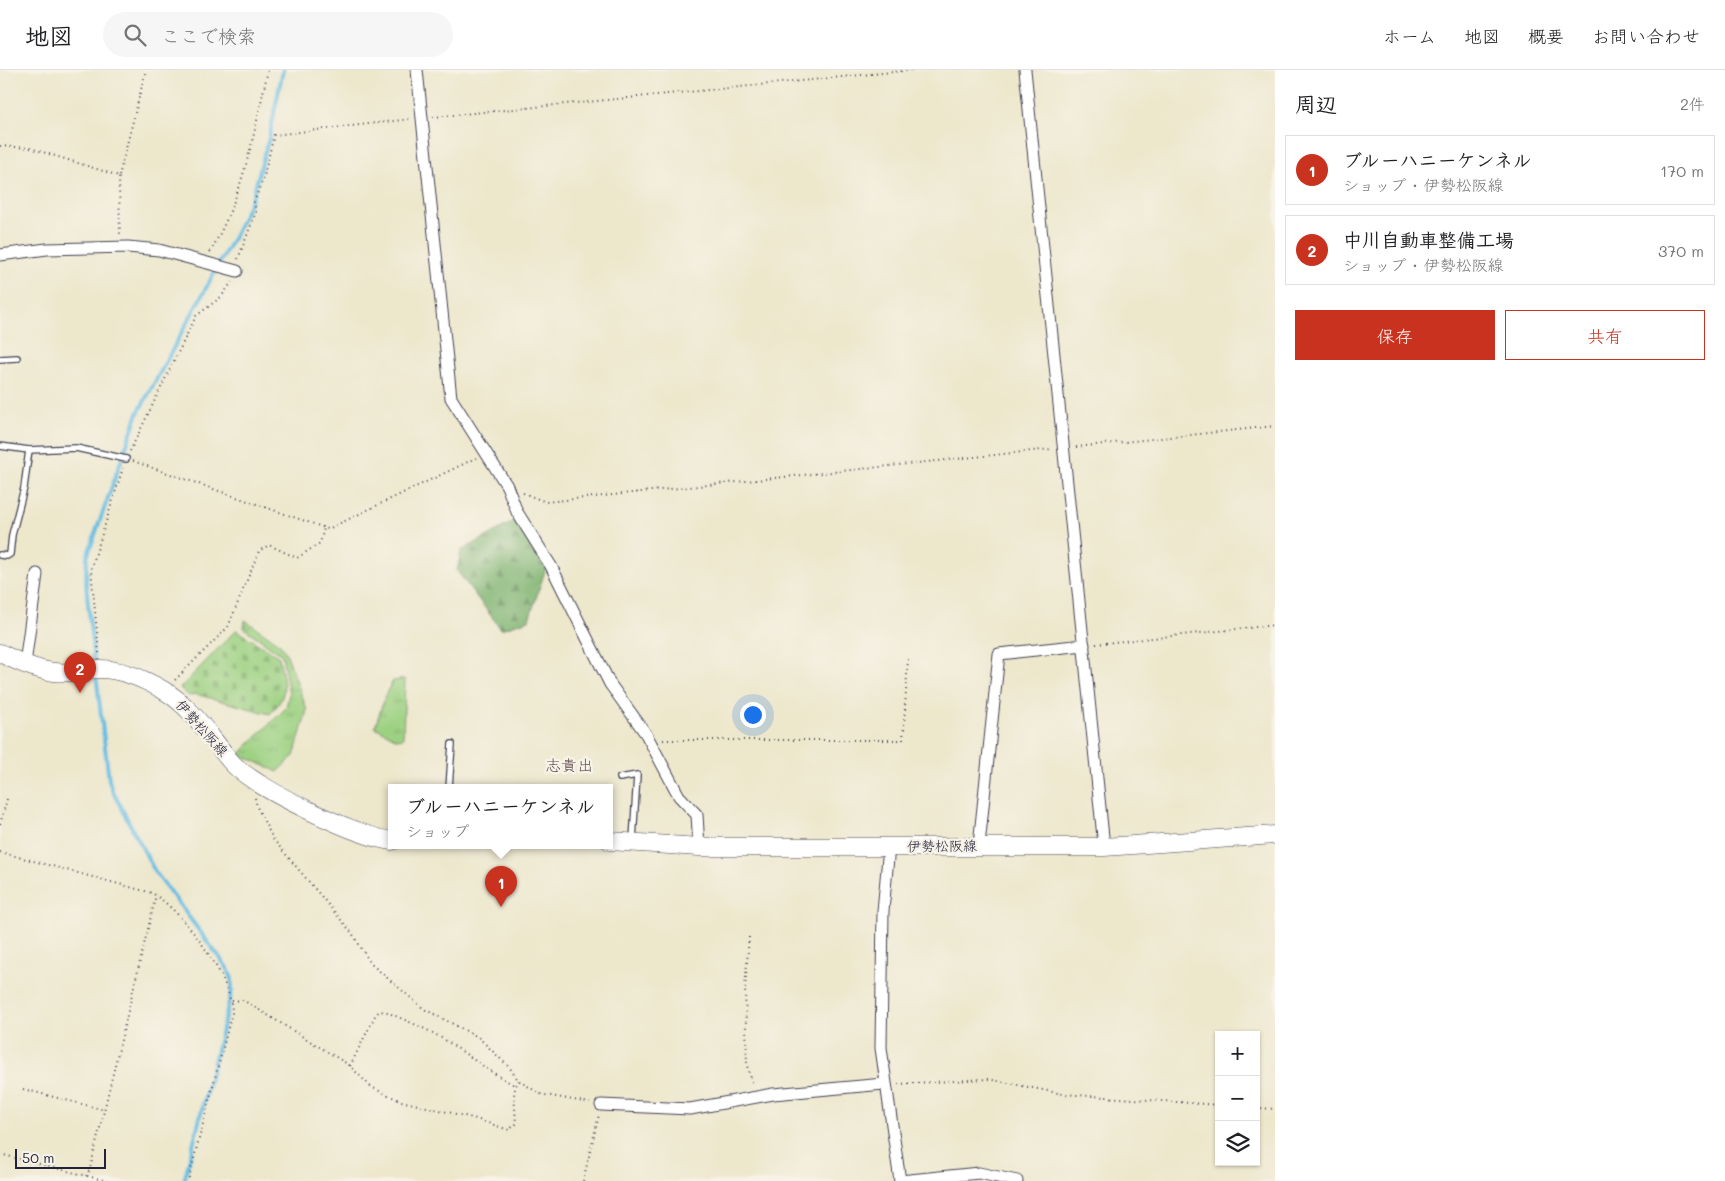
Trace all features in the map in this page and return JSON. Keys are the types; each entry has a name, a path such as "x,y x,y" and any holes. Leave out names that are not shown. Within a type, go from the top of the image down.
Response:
{"main road":[{"name":"伊勢松阪線","path":"0,654 52,672 95,669 120,671 163,690 188,709 233,763 254,781 352,830 388,840"},
{"name":"伊勢松阪線","path":"613,841 699,847 979,845 1104,847 1275,835"}],"street":[{"path":"417,70 451,398 484,454 507,486 517,512 551,566 610,684 648,740 679,796 697,815 699,847"},
{"path":"1025,70 1065,448 1104,847"},
{"path":"0,254 47,249 121,247 159,250 237,271"},
{"path":"25,664 37,574"},
{"path":"979,845 999,654 1084,645"},
{"path":"889,847 880,967 881,1048 884,1084 900,1181 979,1173 998,1175 1017,1181"},
{"path":"601,1105 690,1109 757,1097 884,1084"}],"lane":[{"path":"0,359 17,358"},
{"path":"0,446 29,450 76,448 122,458"},
{"path":"0,555 7,556 10,554 12,535 24,488 29,450"},
{"path":"449,784 452,744"},
{"path":"620,778 637,775 633,843"}],"path":[{"path":"121,247 119,176 146,70"},
{"path":"214,264 240,188 268,70"},
{"path":"95,669 91,569 122,458 196,316 222,297 234,280 238,256 256,212 254,202 264,176 274,135 422,118 913,70"},
{"path":"0,146 30,148 119,176"},
{"path":"507,486 546,502 1275,426"},
{"path":"122,458 328,529 484,454"},
{"path":"163,690 189,668 228,626 259,551 269,545 297,558 320,544 324,528"},
{"path":"1084,645 1275,625"},
{"path":"648,740 903,740 908,659"},
{"path":"0,824 7,799"},
{"path":"257,807 273,839 352,934 371,964 424,1009 478,1037 510,1068 518,1080 540,1094 601,1105 583,1181"},
{"path":"0,852 156,895 171,906 220,972 232,999 232,1013 188,1181"},
{"path":"86,1176 90,1169 105,1110 156,895"},
{"path":"749,938 749,952 745,972 747,1066 757,1097"},
{"path":"232,999 243,1000 350,1066 371,1087 400,1101 473,1118 509,1130 516,1124 516,1086 518,1080"},
{"path":"350,1066 379,1011 387,1012 438,1036 468,1055 489,1072 516,1086"},
{"path":"884,1084 988,1079 1063,1094 1215,1105"},
{"path":"22,1089 105,1110"},
{"path":"1260,1108 1275,1109"},
{"path":"0,1154 107,1181"}],"green space":[{"path":"514,521 546,568 529,620 501,629 457,571 461,551"},
{"path":"245,620 280,644 287,655 307,710 294,756 278,772 239,754 286,708 289,694 282,655 244,628"},
{"path":"236,630 279,657 284,688 281,700 270,714 195,694 189,696 180,688"},
{"path":"405,679 403,738 397,739 375,727 386,693 393,681"}],"waterway":[{"path":"94,664 86,583 87,557 138,413 236,233 252,198 269,138 283,70"},
{"path":"96,674 109,780 112,790 155,872 228,969 232,979 232,990 184,1181"}],"place":[{"name":"中川自動車整備工場","path":"80,693"},
{"name":"ブルーハニーケンネル","path":"501,907"}],"district":[{"name":"志貴出","path":"569,765"}]}
